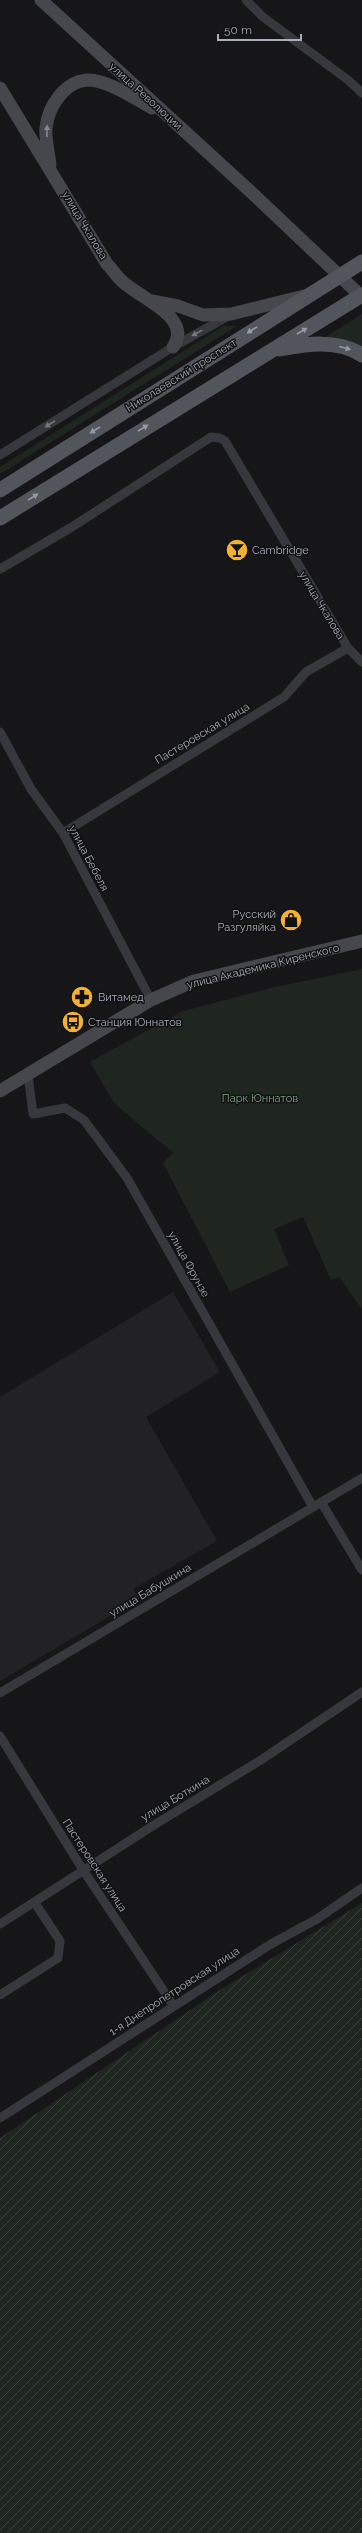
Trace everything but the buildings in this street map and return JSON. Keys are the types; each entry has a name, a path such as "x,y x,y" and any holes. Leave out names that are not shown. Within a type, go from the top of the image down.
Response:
{"main road":[{"name":"улица Революции","path":"41,0 170,117 362,296"},
{"path":"51,169 46,128 52,107 70,86 87,80 104,84 170,117"},
{"name":"улица Чкалова","path":"0,88 108,264 124,283 150,300 173,320 179,330 178,340 173,347"},
{"name":"Николаевский проспект","path":"0,490 362,262"},
{"path":"150,300 178,306 204,315 231,314 308,295"},
{"path":"0,518 265,352 362,296"},
{"path":"265,352 299,345 319,344 342,346 362,355"},
{"name":"улица Академика Киренского","path":"0,1091 151,1000 194,981 362,941"}],"street":[{"path":"246,0 263,17 362,93"},
{"path":"0,455 173,347 231,314"},
{"name":"улица Чкалова","path":"0,569 72,527 211,437 225,441 348,648 362,662"},
{"name":"Пастеровская улица","path":"63,833 284,697 306,672 348,648"},
{"name":"улица Бебеля","path":"0,732 31,789 63,833 151,1000"},
{"name":"улица Фрунзе","path":"28,1074 33,1114 65,1108 84,1120 127,1178 313,1507"},
{"name":"улица Бабушкина","path":"0,1692 362,1478"},
{"path":"321,1502 362,1570"},
{"name":"улица Боткина","path":"0,1924 35,1903 83,1870 261,1760 362,1692"},
{"name":"Пастеровская улица","path":"0,1736 83,1870 173,2005"},
{"name":"1-я Днепропетровская улица","path":"0,2118 173,2005 270,1944 317,1919 362,1888"},
{"path":"0,1995 58,1958 60,1941 35,1903"}],"shaded area":[{"path":"173,1292 220,1372 146,1417 217,1541 133,1589 139,1599 0,1681 0,1397"}],"green space":[{"path":"362,314 362,349 324,338"},
{"path":"223,326 237,326 0,474 0,467"},
{"name":"Парк Юннатов","path":"362,969 362,1309 339,1277 331,1280 303,1217 274,1229 289,1265 230,1292 163,1163 173,1153 114,1103 90,1062 183,1011 271,988"},
{"path":"362,1903 362,2533 0,2533 0,2138 220,1990"}],"place":[{"name":"Cambridge","path":"237,550"},
{"name":"Русский Разгуляйка","path":"291,920"},
{"name":"Витамед","path":"82,997"},
{"name":"Станция Юннатов","path":"73,1022"}]}
